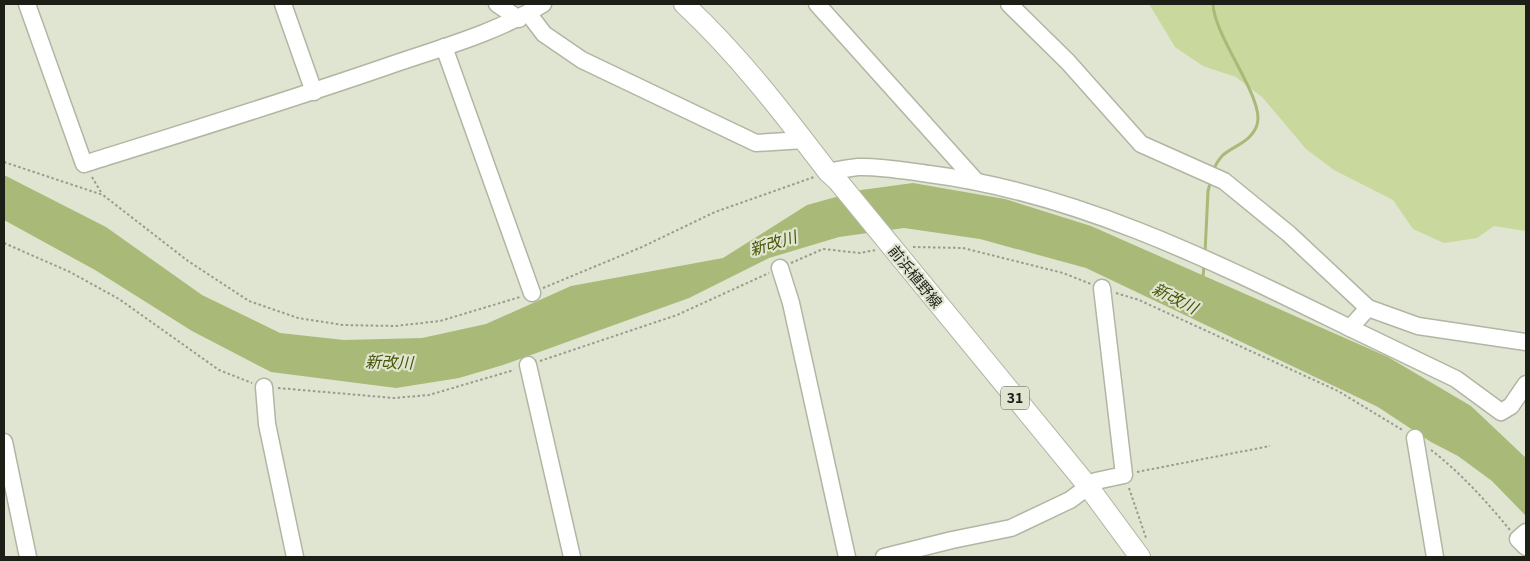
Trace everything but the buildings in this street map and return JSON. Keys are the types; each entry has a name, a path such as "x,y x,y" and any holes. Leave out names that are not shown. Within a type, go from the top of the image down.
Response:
{"main road":[{"name":"前浜植野線","path":"684,4 716,33 747,68 832,176 1087,485 1144,550"}],"street":[{"path":"27,4 84,164 314,92 444,47 523,16 543,4"},
{"path":"283,4 314,92"},
{"path":"497,4 523,16 544,34 582,60 756,143 804,140"},
{"path":"817,4 975,180"},
{"path":"1009,4 1068,62 1141,144 1224,181 1290,234 1368,308 1418,326 1526,342"},
{"path":"444,47 532,293"},
{"path":"832,176 858,167 975,180 1056,202 1148,235 1256,283 1456,379 1501,412 1511,406 1526,384"},
{"path":"780,268 791,303 847,557"},
{"path":"884,557 1023,524 1070,500 1087,485 1096,481 1124,475 1102,288"},
{"path":"1350,328 1368,308"},
{"path":"528,365 572,557"},
{"path":"264,387 267,424 295,557"},
{"path":"1415,438 1436,557"},
{"path":"4,442 28,557"}],"path":[{"path":"4,162 103,195 188,261 249,302 298,318 343,325 395,326 440,321 532,293 642,247 716,212 832,176"},
{"path":"84,164 103,195"},
{"path":"4,243 70,272 119,299 219,370 264,387 394,398 429,395 528,365 677,315 823,250 860,253 889,245 963,248 1063,272 1102,288 1139,300 1338,391 1415,438 1449,464 1523,538"},
{"path":"1144,550 1124,475 1270,446"}],"shaded area":[{"path":"1149,4 1526,4 1526,231 1494,226 1477,238 1444,243 1413,229 1393,200 1334,170 1306,149 1263,98 1236,77 1203,66 1175,47"}],"water":[{"name":"新改川","path":"4,175 106,227 202,295 280,333 344,340 422,338 486,324 571,286 723,258 807,205 861,190 913,183 1005,199 1091,226 1388,357 1471,406 1526,458 1526,516 1492,481 1458,456 1431,442 1378,407 1086,268 980,239 904,228 839,237 769,258 689,298 503,365 459,378 396,388 271,372 192,331 95,270 4,220"}],"waterway":[{"path":"1213,4 1222,33 1247,84 1258,114 1257,125 1251,135 1223,155 1213,171"},
{"path":"1205,253 1208,191 1211,180"},
{"path":"1203,278 1204,264"}]}
